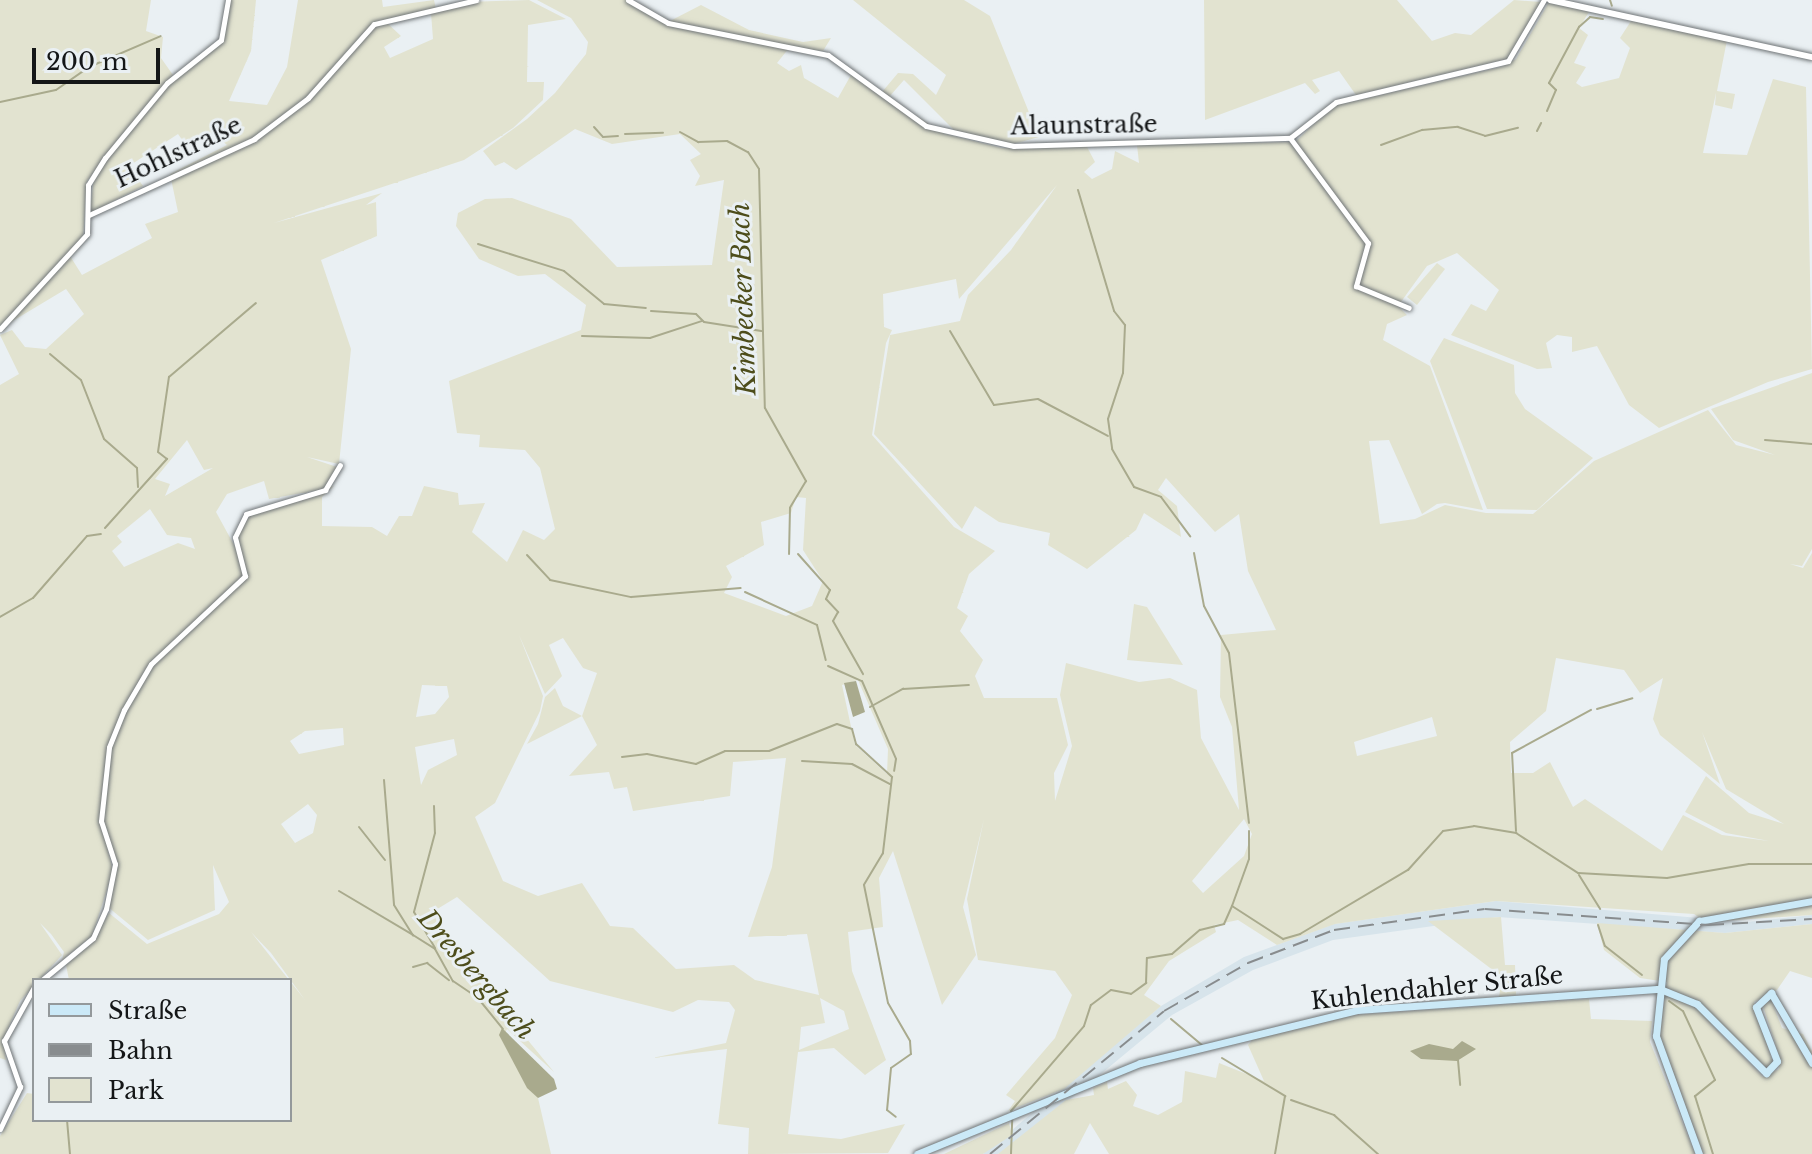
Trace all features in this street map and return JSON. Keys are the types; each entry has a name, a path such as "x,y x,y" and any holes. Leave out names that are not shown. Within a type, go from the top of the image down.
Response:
{"main road":[{"path":"1699,1154 1658,1047 1664,959 1693,924 1812,901"},
{"name":"Kuhlendahler Straße","path":"917,1154 1140,1063 1243,1043 1330,1014 1660,989 1697,1004 1766,1073 1777,1061 1756,1007 1762,995 1775,994 1794,1042 1812,1063"}],"street":[{"name":"Hohlstraße","path":"0,329 87,234 92,177 159,91 221,40 228,0"},
{"name":"Hohlstraße","path":"89,215 254,139 308,98 374,24 476,0"},
{"name":"Alaunstraße","path":"628,0 668,23 828,55 926,126 1002,146 1290,138"},
{"path":"1409,308 1356,286 1368,243 1290,138 1336,102 1508,61 1547,0 1812,57"},
{"path":"44,978 93,938 106,909 115,864 101,821 109,747 124,710 151,664 245,576 235,537 246,514 325,490 340,465"},
{"path":"0,1129 20,1087 4,1041 32,991"}],"shaded area":[{"path":"856,681 865,712 853,717 844,683"},
{"path":"1496,901 1747,922 1812,915 1812,924 1725,933 1498,917 1333,940 1253,970 1172,1015 1032,1131 998,1154 983,1154 1161,1006 1244,957 1334,924"},
{"path":"502,1028 554,1079 557,1089 538,1098 527,1088 499,1035"},
{"path":"1462,1041 1476,1049 1457,1061 1421,1059 1410,1051 1429,1044 1453,1049"}],"green space":[{"path":"0,0 151,0 146,31 163,37 161,58 173,75 87,181 83,238 0,326"},
{"path":"229,0 256,0 251,51 229,101 267,105 287,67 298,0 382,0 383,7 434,0 436,10 385,21 401,36 384,47 390,58 433,39 431,13 468,2 529,0 566,19 528,25 527,82 544,82 543,100 513,128 464,160 274,223 382,193 366,205 376,202 377,236 321,260 351,349 339,464 307,457 337,467 324,489 334,486 322,497 322,526 372,527 387,536 399,516 412,516 424,486 458,493 459,505 485,503 472,532 507,562 523,530 544,540 555,529 540,468 525,450 479,447 480,435 457,433 449,381 581,330 586,305 545,274 518,276 479,259 456,226 458,213 485,199 512,198 571,219 617,267 712,265 724,180 695,186 700,176 690,160 701,154 680,134 612,144 575,129 516,170 504,162 495,166 483,151 527,119 555,93 586,54 588,42 571,18 537,0 631,0 670,21 701,5 749,30 803,42 831,38 823,51 789,48 777,63 789,71 801,65 804,78 838,98 851,75 945,134 1002,148 1086,145 1095,162 1084,172 1092,179 1112,169 1115,151 1139,163 1137,145 1295,142 1333,106 1501,67 1516,59 1549,2 1589,12 1579,28 1588,35 1574,63 1586,67 1576,83 1582,87 1619,78 1630,48 1620,38 1631,21 1727,40 1717,91 1735,94 1732,109 1715,105 1716,93 1703,153 1747,155 1773,79 1806,87 1812,369 1768,382 1659,428 1629,405 1597,346 1572,352 1572,337 1557,335 1546,343 1552,368 1537,369 1451,335 1471,304 1486,311 1499,290 1457,253 1427,266 1398,306 1407,315 1387,324 1383,340 1430,366 1483,510 1445,503 1437,504 1422,514 1389,440 1369,441 1380,524 1415,519 1445,505 1486,513 1533,514 1594,461 1708,410 1736,445 1775,455 1733,440 1711,409 1812,373 1812,549 1802,566 1790,564 1803,568 1812,553 1812,915 1706,922 1694,914 1496,901 1335,924 1277,945 1238,920 1214,925 1216,932 1169,961 1144,995 1161,1006 1064,1089 1008,1111 1015,1101 1006,1095 1055,1038 1072,995 1055,971 978,960 967,899 984,819 963,907 976,955 942,1005 893,851 879,878 883,927 848,932 852,971 886,1060 865,1075 834,1048 798,1052 788,1134 841,1139 905,1124 888,1153 748,1154 749,1128 718,1124 727,1049 652,1058 726,1043 735,1010 729,1002 698,1000 673,1012 550,981 457,897 434,911 439,932 554,1072 507,1029 502,1040 538,1098 551,1154 0,1154 0,1136 27,1093 32,1094 32,1122 292,1122 292,984 305,1000 292,978 251,932 287,978 69,978 66,965 91,944 109,913 147,944 219,914 229,902 213,865 215,910 148,940 108,907 117,866 108,851 113,871 92,936 51,969 62,960 64,952 40,923 62,955 41,978 32,978 32,988 20,1001 3,1040 6,1060 0,1058 0,385 19,374 0,335 12,330 25,347 46,349 84,314 66,289 6,325 70,256 82,275 152,238 145,224 178,212 170,174 227,145 214,134 183,141 178,134 129,166 143,186 90,213 94,177 169,83 224,38","holes":["1057,185 1011,250 968,295 960,321 890,335 874,434 962,529 975,506 999,522 1050,533 1048,545 1087,569 1136,530 1144,513 1181,537 1177,506 1158,490 1166,478 1215,532 1239,514 1248,571 1276,630 1221,635 1220,697 1232,727 1239,810 1201,738 1197,690 1170,678 1139,682 1066,663 1060,695 1072,746 1055,801 1054,773 1068,745 1057,698 984,698 975,676 983,660 960,631 968,616 957,608 969,574 995,551 954,527 872,435 886,343 892,330 884,327 883,294 956,279 959,299","187,440 204,470 213,468 165,496 170,484 155,479","264,481 269,499 324,489 254,510 236,536 245,565 216,512 227,494","796,497 806,498 803,550 823,581 812,606 786,616 724,593 732,577 726,566 764,545 761,522 791,513","150,509 167,535 191,538 195,549 178,543 124,567 112,551 122,542 117,536","519,635 545,694 562,676 549,645 563,638 583,668 597,673 582,716 597,745 569,776 609,772 614,789 627,787 633,811 730,796 733,762 786,758 772,867 748,937 807,934 819,995 755,980 734,965 676,969 633,928 610,926 582,883 538,896 503,881 475,817 495,803 540,711 543,696","1556,658 1624,670 1640,693 1663,678 1653,719 1660,735 1720,784 1702,732 1726,789 1784,824 1749,813 1706,776 1685,812 1726,833 1769,841 1722,835 1683,815 1662,851 1585,799 1573,807 1550,762 1533,773 1511,773 1510,742 1546,711","858,680 888,749 887,774 855,745 842,685","422,685 447,686 449,697 435,714 416,717","1432,717 1437,736 1357,756 1354,742","343,728 344,745 299,754 290,741 305,731","454,739 457,755 428,770 421,785 415,747","308,804 317,815 313,833 295,843 281,824","1244,819 1252,834 1244,856 1203,893 1192,881","820,998 844,1011 849,1029 799,1050 801,1027 825,1023"]},
{"path":"853,0 964,0 990,16 1039,137 1009,145 956,132 904,80 889,97 882,92 898,73 913,74 936,95 946,75"},
{"path":"1204,0 1397,0 1432,41 1455,33 1471,35 1514,0 1541,2 1507,59 1356,95 1339,71 1312,80 1320,91 1315,94 1305,83 1205,120"},
{"path":"1437,263 1445,269 1417,305 1407,297"},
{"path":"1444,338 1514,365 1515,393 1525,409 1593,458 1537,510 1487,509 1430,361"},
{"path":"1134,604 1147,607 1183,665 1127,660"},
{"path":"555,688 563,706 582,716 527,744 538,724 545,697"},
{"path":"1501,917 1505,965 1515,965 1516,995 1499,997 1502,977 1428,921"},
{"path":"1597,923 1725,933 1812,924 1812,978 1790,971 1777,990 1754,1002 1773,1064 1763,1068 1712,1016 1711,1024 1763,1077 1779,1069 1780,1058 1762,1003 1771,999 1782,1028 1803,1034 1812,1051 1812,1154 1702,1154 1659,1037 1667,982 1640,978 1604,950"},
{"path":"1589,999 1591,1019 1652,1021 1650,1042 1695,1154 1109,1154 1090,1123 1074,1154 998,1154 1066,1100 1094,1095 1093,1088 1107,1082 1108,1089 1126,1081 1137,1095 1133,1106 1158,1115 1182,1102 1185,1071 1216,1078 1219,1063 1264,1081 1248,1045 1261,1030 1353,1015"},
{"path":"1009,1123 1012,1135 983,1154 944,1154"}],"waterway":[{"path":"1610,0 1612,6"},
{"path":"1547,111 1556,90 1549,83 1579,27 1590,17 1603,19"},
{"path":"0,102 56,90 89,67 161,36"},
{"path":"1537,131 1541,123"},
{"path":"594,127 603,137 618,136"},
{"path":"1381,145 1422,130 1458,127 1485,136 1518,128"},
{"name":"Kimbecker Bach","path":"680,132 698,142 727,141 748,152 759,169 765,408 806,481 790,508 789,554"},
{"path":"625,134 663,133"},
{"path":"1078,190 1114,311 1125,325 1123,373 1108,419 1112,449 1134,487 1161,497 1190,536"},
{"path":"478,244 564,271 604,304 646,308"},
{"path":"105,528 167,459 158,452 169,377 256,303"},
{"path":"651,311 696,314 704,322 761,331"},
{"path":"582,336 650,338 702,321"},
{"path":"950,331 994,405 1038,399 1108,436"},
{"path":"50,354 81,380 104,439 137,468 138,487"},
{"path":"1765,440 1812,444"},
{"path":"0,617 33,598 87,536 101,534"},
{"path":"1194,553 1204,606 1229,653 1249,823"},
{"name":"Kimbecker Bach","path":"798,554 830,590 826,599 838,612 833,621 863,674"},
{"path":"527,555 550,580 631,597 741,588"},
{"path":"745,592 817,625 826,660"},
{"name":"Kimbecker Bach","path":"828,666 862,681 896,759 894,771"},
{"path":"870,707 903,689 969,685"},
{"path":"1597,709 1632,698"},
{"path":"1516,831 1512,753 1591,710"},
{"name":"Kimbecker Bach","path":"622,757 647,754 696,764 725,751 769,751 837,724 852,729 856,744 892,777 883,853 864,885 888,1003 910,1041 911,1054 891,1068 887,1110 896,1117"},
{"path":"802,761 852,764 890,784"},
{"name":"Dresbergbach","path":"384,780 394,905 413,935 435,949 453,981 477,997 503,1029"},
{"path":"434,806 435,833 414,912 435,948"},
{"path":"1011,1111 1084,1026 1091,1005 1111,990 1131,994 1146,983 1147,958 1172,954 1200,930 1224,924 1232,906 1283,939 1300,934 1408,870 1443,831 1474,826 1516,833 1578,873 1667,878 1749,864 1812,864"},
{"path":"359,827 385,860"},
{"path":"1232,906 1249,859 1249,831"},
{"path":"1579,875 1600,909"},
{"path":"339,891 413,935"},
{"path":"1598,925 1605,946 1642,975"},
{"path":"413,967 427,963 449,980"},
{"path":"1669,1001 1683,1011 1715,1080 1695,1096 1713,1154"},
{"path":"1171,1019 1203,1046"},
{"path":"1222,1058 1285,1096 1275,1154"},
{"path":"1458,1060 1460,1085"},
{"path":"1291,1100 1334,1115 1378,1154"},
{"path":"1011,1154 1012,1117"},
{"path":"67,1122 70,1154"}],"railway":[{"path":"990,1154 1164,1011 1248,963 1334,930 1485,909 1708,925 1812,919"}]}
